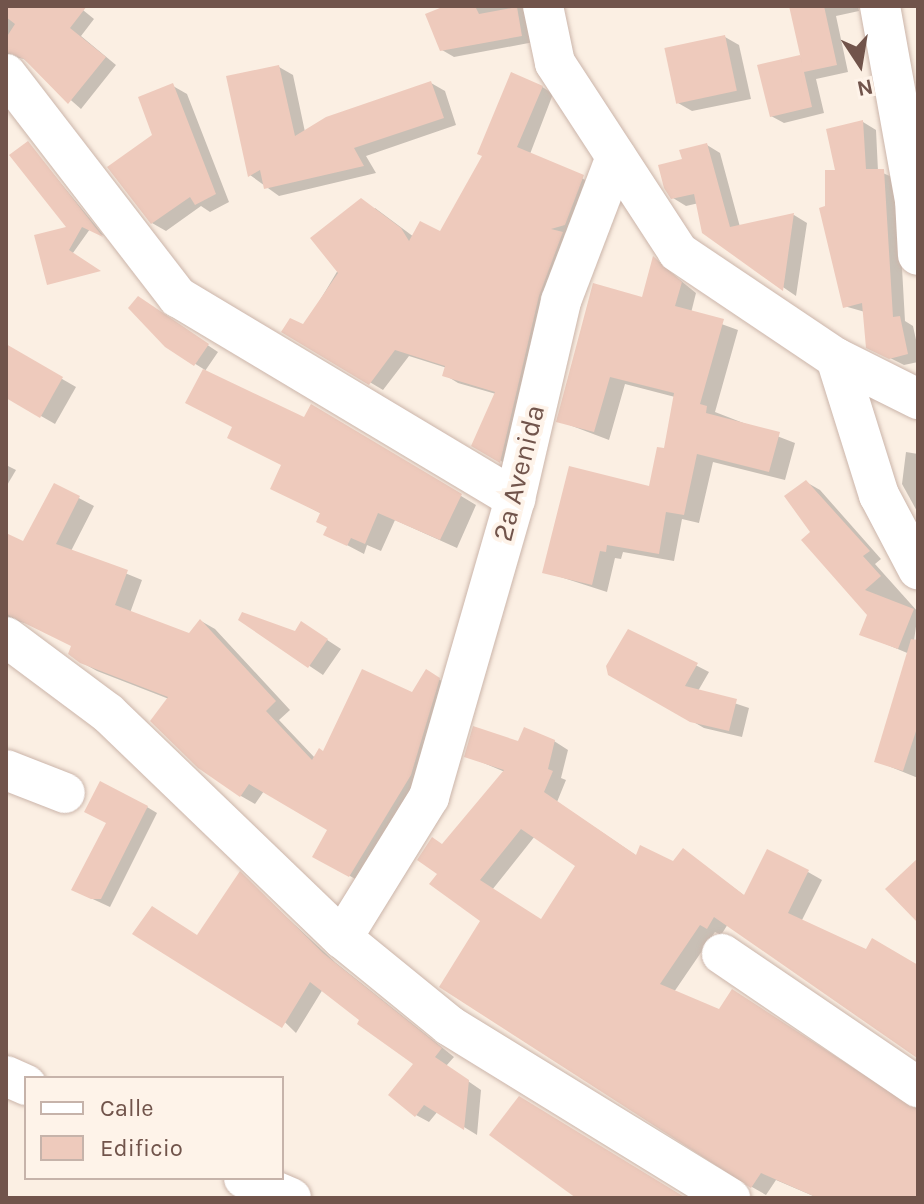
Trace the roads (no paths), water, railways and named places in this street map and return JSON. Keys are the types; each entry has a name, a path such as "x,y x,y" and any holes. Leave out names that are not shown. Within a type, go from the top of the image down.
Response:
{"street":[{"path":"543,6 555,63 678,252 836,358 918,399"},
{"path":"880,6 915,200 918,255"},
{"path":"6,74 178,297 203,317 515,499"},
{"name":"2a Avenida","path":"342,938 429,797 515,499 561,301 616,157"},
{"path":"836,358 879,495 918,569"},
{"path":"6,637 108,713 342,938 450,1026 730,1198"},
{"path":"6,770 65,793"},
{"path":"722,954 918,1087"},
{"path":"249,1180 291,1198"}]}
